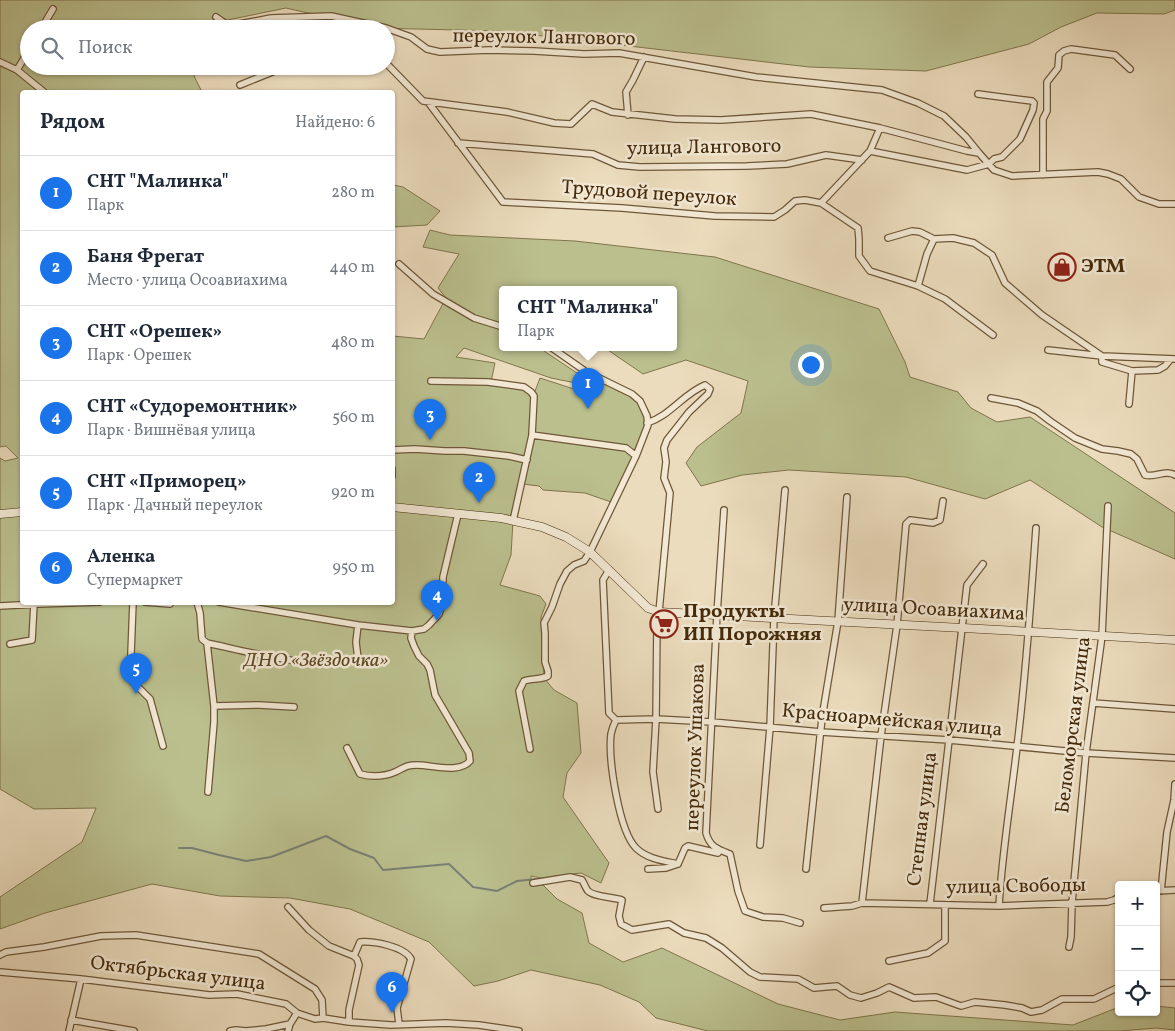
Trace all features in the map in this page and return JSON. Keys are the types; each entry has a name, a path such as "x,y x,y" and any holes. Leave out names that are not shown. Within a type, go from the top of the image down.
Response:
{"street":[{"path":"46,20 53,9"},
{"name":"переулок Лангового","path":"260,20 331,16 344,20"},
{"name":"переулок Лангового","path":"216,17 220,20"},
{"name":"переулок Лангового","path":"395,31 411,37 427,49 440,52 489,50 584,54 619,53 756,77 882,90 918,103 944,116 966,137 989,164"},
{"path":"1043,175 1047,82 1058,68 1059,55 1071,49 1115,55 1130,69"},
{"path":"628,115 626,92 644,57"},
{"path":"0,62 20,72"},
{"path":"17,70 20,65"},
{"name":"Трудовой переулок","path":"395,72 423,101 428,102 503,202 622,208 715,216 774,217 795,201 805,200 821,203 858,228 859,256 870,272 918,286"},
{"path":"23,75 42,90"},
{"path":"240,85 265,75"},
{"path":"870,151 967,170 989,164 1002,157 1020,139 1033,110 1034,103 1032,101 978,94"},
{"path":"428,102 507,112 571,124 592,104 612,112 628,115 676,119 721,120 811,114 880,128 980,153"},
{"path":"821,203 870,151 880,128"},
{"name":"улица Лангового","path":"458,143 593,154 618,166 640,167 787,164 826,156 862,160"},
{"path":"989,164 994,170 1012,176 1098,172 1108,174 1121,179 1139,197 1159,204 1175,204"},
{"path":"888,238 912,231 920,232 934,239 953,238 974,243 992,255 1005,283 1042,315 1102,356"},
{"path":"934,239 927,254 918,286 945,299 993,335"},
{"path":"398,264 441,299 474,318 499,326"},
{"path":"1048,350 1102,356 1173,359"},
{"path":"530,749 519,691 524,681 548,676 545,662 544,623 567,570 584,561 590,552 636,456 647,423 647,416 640,401 632,394 585,371 556,351"},
{"path":"1102,356 1102,362 1132,370 1158,370 1166,366 1173,359"},
{"path":"1129,404 1132,370"},
{"path":"431,381 488,382 524,388 534,396 532,436 513,521"},
{"path":"647,423 669,412 697,388 705,385 710,389 708,394 689,412 667,440 664,448 666,462 664,478 670,493 659,612 656,622 656,720 653,772 658,809"},
{"path":"992,398 1018,403 1037,410 1074,438 1102,449 1130,454 1137,459 1145,475 1151,476 1171,472 1175,475"},
{"path":"532,436 626,448 636,456"},
{"path":"395,450 464,451 527,460"},
{"path":"760,845 770,727 774,618 785,490"},
{"path":"806,870 822,718 838,621 847,497"},
{"path":"862,903 881,736 897,625 906,524 910,520 933,523 940,520 942,501"},
{"name":"Беломорская улица","path":"1069,947 1086,753 1102,636 1108,506"},
{"path":"395,507 501,518 542,527 566,536 590,552 648,608 659,612"},
{"name":"переулок Ушакова","path":"724,510 706,833 708,841 720,850 730,854 738,891 745,911 763,917 783,918 800,923"},
{"path":"0,514 20,512"},
{"path":"237,605 358,625 412,631 424,629 439,614 442,605 443,577 458,514"},
{"path":"999,906 1001,876 1018,747 1029,632 1036,528"},
{"name":"Степная улица","path":"930,904 967,585 983,564"},
{"path":"609,570 603,580 609,713 616,720 611,733 614,785 623,822 635,847 645,856 678,864"},
{"path":"0,606 20,605"},
{"path":"10,644 32,640 34,605"},
{"path":"133,605 130,679 150,699 163,746"},
{"path":"198,605 202,639 207,643 302,662 321,663 358,659 356,642 358,625"},
{"name":"улица Осоавиахима","path":"659,612 1175,640"},
{"path":"347,748 360,774 370,776 388,774 406,766 428,765 452,768 466,765 470,761 469,753 435,695 430,670 414,646 411,638 412,631"},
{"path":"207,643 214,706 208,792"},
{"path":"1093,703 1175,709"},
{"path":"214,706 259,705 294,707"},
{"name":"Красноармейская улица","path":"616,720 712,722 821,732 949,740 1086,753 1175,758"},
{"path":"1160,884 1175,784"},
{"path":"648,869 666,868 678,864 685,848 688,846 718,853 720,850"},
{"path":"533,883 570,877 582,880 589,892 622,900 619,916 621,924 632,930 669,924 684,934 706,938 722,948 750,972 760,977 798,978 814,988 836,986 850,995 861,998 877,994 889,987 914,998 936,997 961,1006 975,1002 1005,1005 1022,1008 1031,1012 1042,1010 1062,999 1094,998 1115,989"},
{"path":"1160,891 1175,890"},
{"name":"улица Свободы","path":"824,908 852,906 862,903 999,906 1072,904 1107,902 1115,899"},
{"path":"889,962 928,953 944,941 945,905"},
{"path":"288,908 309,930 329,946 357,959 359,965 349,1010 349,1022"},
{"path":"0,955 6,952 101,936 136,936 259,954 315,988 322,1000 323,1018"},
{"path":"354,956 360,942 369,941 401,949 409,955 411,959 397,1008 399,1024"},
{"name":"Октябрьская улица","path":"0,972 81,979 209,995 237,994 286,1004 297,1013 315,1019 399,1024 446,1023 479,1025 515,1031"},
{"path":"69,1031 81,979"},
{"path":"1160,983 1175,983"},
{"path":"288,1031 297,1013"},
{"path":"71,1020 134,1031"},
{"path":"230,1031 266,1029 290,1024"}],"green space":[{"name":"ДНО «Звёздочка»","path":"0,0 1175,0 1175,10 1164,14 1097,13 1061,27 1029,44 926,71 809,67 500,31 395,28 395,20 339,20 286,8 228,20 20,20 20,75 194,75 201,90 20,90 20,605 395,605 395,336 424,339 446,298 438,288 459,254 423,247 430,230 450,235 575,241 715,257 879,309 905,362 910,377 958,392 971,408 997,422 1030,417 1175,513 1175,559 1102,527 1030,480 985,499 906,477 789,470 742,475 701,486 686,463 697,447 741,413 748,381 686,360 643,374 609,351 677,351 677,286 499,286 499,351 544,351 583,377 585,371 640,401 648,425 614,503 585,493 543,490 539,486 522,484 513,521 511,555 500,585 540,596 546,604 541,617 544,678 554,690 577,703 581,753 567,773 563,797 609,863 601,883 581,873 541,878 531,876 531,884 543,885 557,899 582,913 589,943 623,962 662,948 778,1004 840,1020 895,1012 1073,1025 1115,1009 1115,1016 1160,1016 1160,1006 1175,1008 1175,1030 1156,1028 1120,1031 708,1031 656,1018 639,1002 600,985 531,970 498,981 474,986 429,942 350,909 290,898 220,896 152,884 45,913 0,929 0,897 82,842 96,808 34,809 0,789 0,458 5,461 18,458 6,446 0,447","holes":["464,348 551,378 581,384 580,391 540,378 535,391 531,392 491,382 495,363 456,357"]},
{"path":"395,185 403,187 440,211 427,225 395,227"}],"waterway":[{"path":"179,848 192,848 246,861 271,857 326,836 350,849 374,858 383,870 449,864 473,887 497,891 517,881 536,879"}],"place":[{"name":"ЭТМ","path":"1062,267"},
{"name":"СНТ \"Малинка\"","path":"588,409"},
{"name":"СНТ «Орешек»","path":"430,440"},
{"name":"Баня Фрегат","path":"479,503"},
{"name":"СНТ «Судоремонтник»","path":"437,621"},
{"name":"Продукты ИП Порожняя","path":"664,624"},
{"name":"СНТ «Приморец»","path":"136,694"},
{"name":"Аленка","path":"392,1013"}]}
